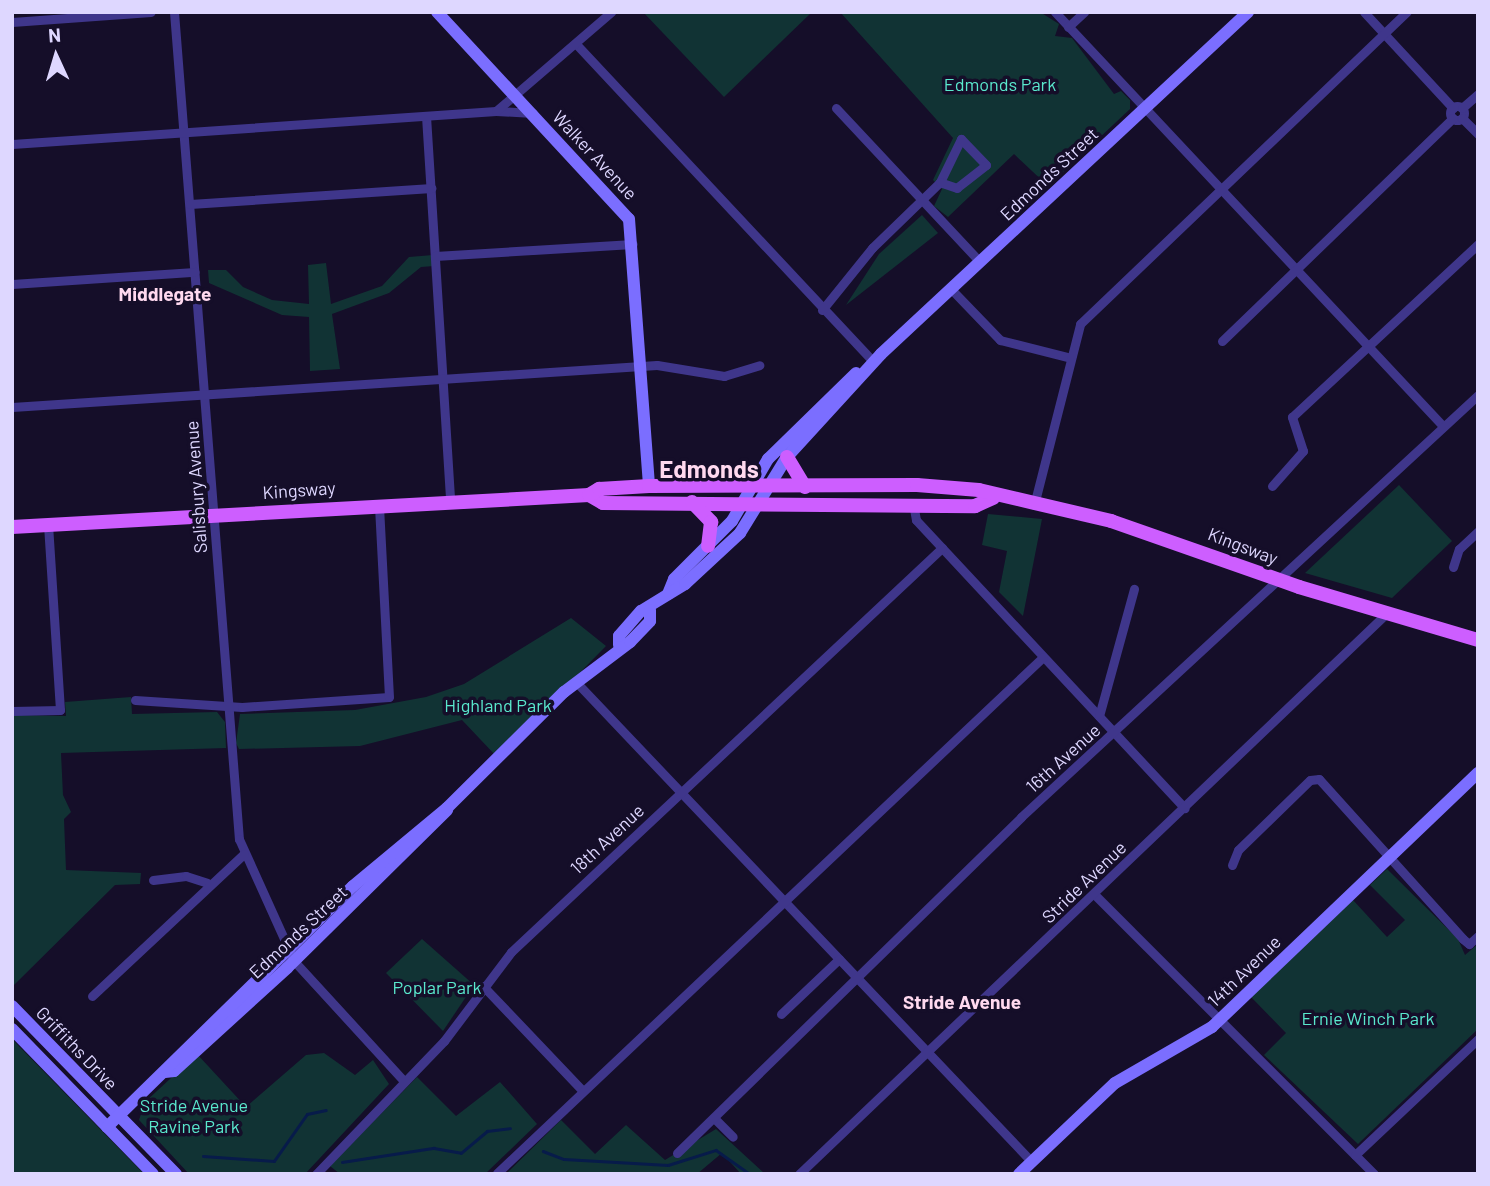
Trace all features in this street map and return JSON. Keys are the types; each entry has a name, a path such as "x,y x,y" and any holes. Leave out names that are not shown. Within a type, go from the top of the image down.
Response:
{"main road":[{"path":"787,457 805,487"},
{"name":"Kingsway","path":"12,527 450,499 589,495 599,489 649,486 917,485 979,490 993,498 1149,532 1279,580 1478,640"},
{"name":"Kingsway","path":"589,495 603,503 913,501 975,506 993,498"},
{"path":"692,502 711,522 708,546"}],"street":[{"path":"12,22 151,12"},
{"name":"Salisbury Avenue","path":"174,12 228,705 244,854 286,950 404,1081"},
{"name":"Walker Avenue","path":"437,12 626,214 633,244 649,486"},
{"path":"1055,12 1443,426"},
{"path":"1068,27 1084,12"},
{"name":"Edmonds Street","path":"165,1072 174,1071 294,961 447,808 619,645 650,621 650,610 731,542 780,445 874,362 1248,12"},
{"path":"1364,12 1478,134"},
{"path":"1034,505 1071,358 1089,312 1407,12"},
{"path":"496,111 519,98 577,45 604,14"},
{"path":"577,45 822,310 874,362"},
{"path":"1222,341 1294,266 1478,94"},
{"path":"836,108 980,262"},
{"path":"12,144 496,111 533,113"},
{"path":"426,116 450,499"},
{"path":"822,310 921,199 940,182 961,139 986,164 957,188 940,182"},
{"path":"190,204 430,188"},
{"path":"435,256 633,244"},
{"path":"1272,486 1303,451 1292,417 1478,244"},
{"path":"12,284 195,272"},
{"path":"951,289 1000,340 1071,358"},
{"name":"Edmonds Street","path":"759,486 874,362"},
{"path":"12,407 641,366 724,376 759,365"},
{"name":"16th Avenue","path":"677,1153 1114,733 1478,395"},
{"path":"913,501 916,520 1185,808"},
{"name":"Edmonds Street","path":"668,594 674,579 751,502"},
{"path":"135,700 228,705 389,697 379,503"},
{"path":"12,711 60,710 48,525"},
{"path":"1453,568 1459,548 1478,531"},
{"name":"18th Avenue","path":"316,1174 444,1041 483,986 680,792 942,548"},
{"path":"1099,716 1134,589"},
{"name":"Stride Avenue","path":"799,1174 1388,612"},
{"path":"490,1174 497,1173 1043,657"},
{"path":"574,688 680,792 1032,1162"},
{"name":"14th Avenue","path":"1019,1174 1115,1083 1220,1020 1478,773"},
{"path":"1232,865 1238,850 1316,778 1469,944 1478,936"},
{"name":"Edmonds Street","path":"107,1127 286,950 418,828 447,808"},
{"path":"93,996 207,883 244,854"},
{"path":"153,880 186,876 207,883"},
{"path":"1094,894 1374,1174"},
{"path":"780,1014 839,958"},
{"path":"483,986 582,1090"},
{"name":"Griffiths Drive","path":"12,1006 176,1174"},
{"name":"Griffiths Drive","path":"12,1029 153,1174"},
{"path":"1356,1155 1478,1039"},
{"path":"715,1119 733,1137"}],"green space":[{"path":"643,12 812,12 724,97"},
{"name":"Edmonds Park","path":"840,12 1040,12 1059,24 1055,36 1072,38 1114,94 1121,91 1130,100 1130,109 1048,186 1014,154 948,217 934,206 942,189 933,180 953,138"},
{"path":"922,215 938,233 846,305 879,254"},
{"path":"433,255 434,266 421,267 389,293 332,314 340,369 310,371 309,317 282,315 209,283 208,270 226,270 243,287 272,300 309,304 308,265 326,263 331,304 382,286 409,257"},
{"path":"1399,485 1452,541 1392,598 1305,573"},
{"path":"988,514 1042,519 1023,616 999,592 1007,551 982,545"},
{"name":"Highland Park","path":"571,618 606,646 497,757 462,720 360,746 239,749 236,743 240,714 355,710 426,697 464,684"},
{"path":"131,697 132,714 217,712 225,722 226,748 61,753 63,795 71,812 64,819 66,870 141,873 140,884 115,885 12,987 12,715 66,716 65,702"},
{"name":"Ernie Winch Park","path":"1387,869 1458,939 1465,955 1478,944 1478,1029 1358,1144 1264,1055 1286,1033 1251,997 1353,900 1387,937 1405,920 1370,885"},
{"name":"Poplar Park","path":"422,939 474,985 443,1031 386,973"},
{"path":"12,1039 144,1174 12,1174"},
{"name":"Stride Avenue Ravine Park","path":"324,1053 355,1075 373,1060 389,1084 305,1174 189,1174 139,1120 145,1102 197,1054 246,1107 306,1055"},
{"path":"417,1077 456,1116 500,1082 537,1124 485,1174 340,1174 330,1166"},
{"path":"561,1120 595,1154 626,1125 665,1160 716,1129 765,1174 741,1174 722,1153 697,1174 506,1174"}],"waterway":[{"path":"203,1156 274,1161 307,1114 326,1110"},
{"path":"342,1162 434,1148 461,1153 487,1131 510,1128"},
{"path":"543,1151 564,1159 668,1165 716,1150 750,1174"}],"district":[{"name":"Middlegate","path":"165,294"},
{"name":"Edmonds","path":"709,469"},
{"name":"Stride Avenue","path":"962,1002"}]}
